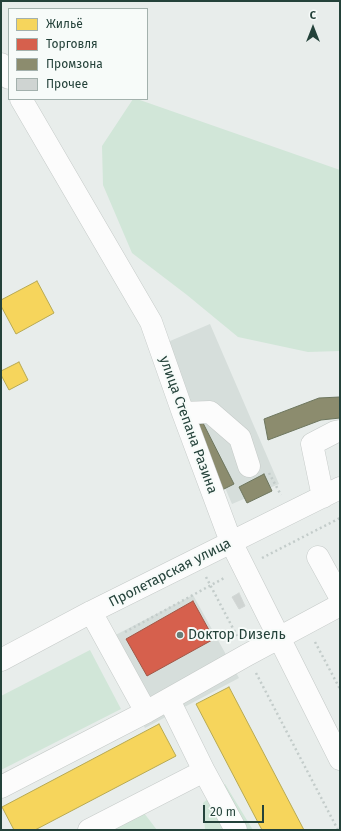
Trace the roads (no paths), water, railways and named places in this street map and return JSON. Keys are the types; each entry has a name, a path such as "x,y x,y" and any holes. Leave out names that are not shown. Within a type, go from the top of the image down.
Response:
{"street":[{"path":"1,64 8,76"},
{"name":"улица Степана Разина","path":"23,100 151,322 231,542 340,759"},
{"path":"183,413 210,412 240,438 250,466"},
{"path":"332,492 312,444 340,431"},
{"name":"Пролетарская улица","path":"1,660 91,612 332,492"},
{"path":"318,557 340,597"},
{"path":"1,787 169,700 279,637 340,605"},
{"path":"91,612 146,712"},
{"path":"169,700 204,771 236,830"},
{"path":"89,830 204,771"}],"place":[{"name":"Dоктор Dизель","path":"180,635"}]}
